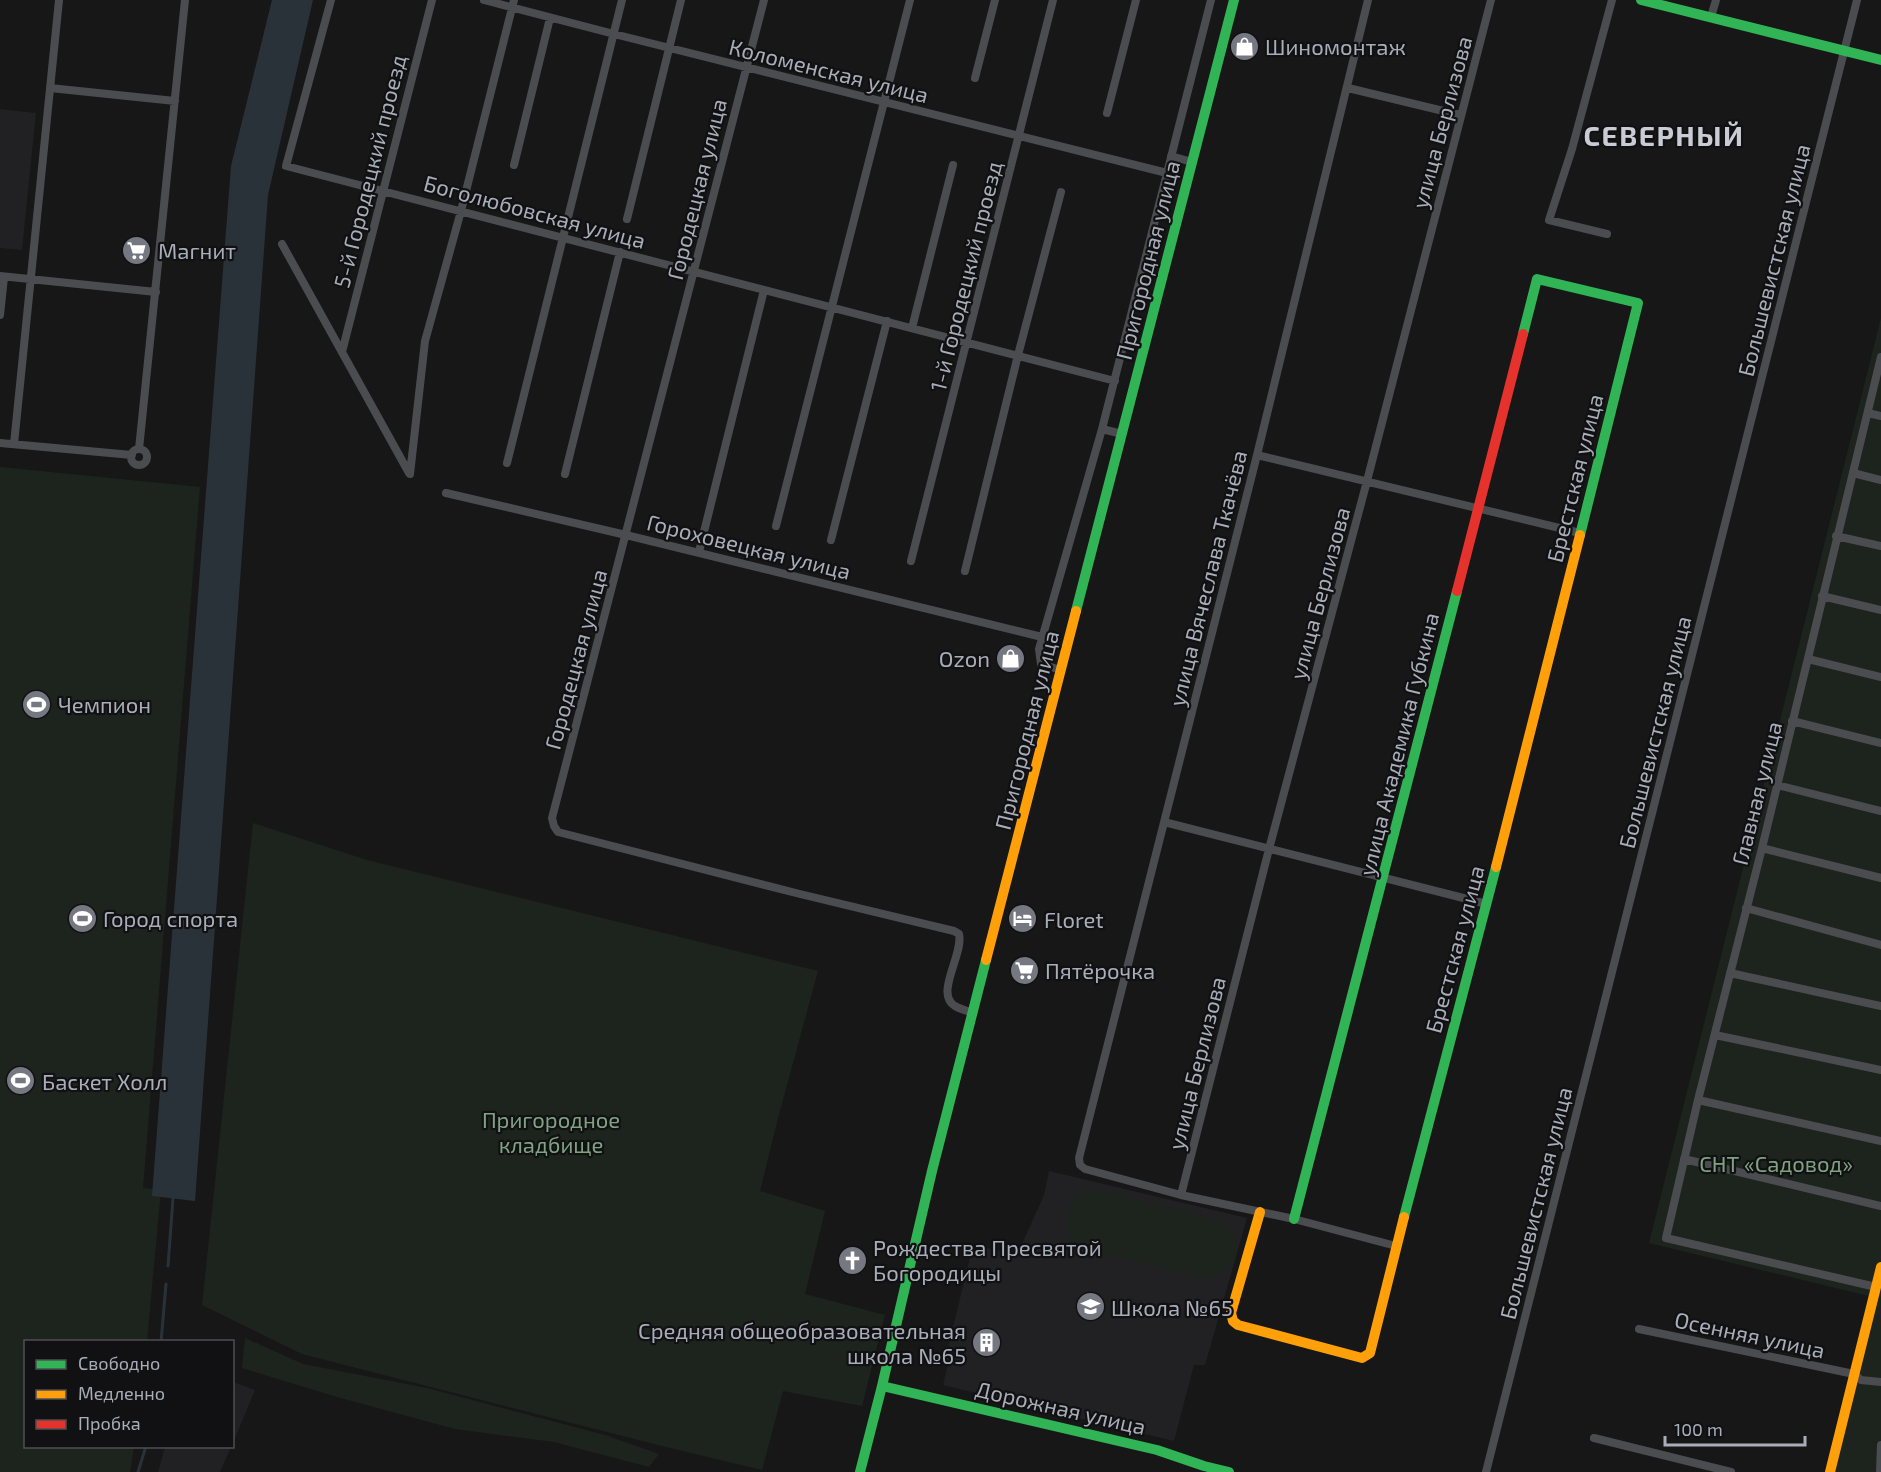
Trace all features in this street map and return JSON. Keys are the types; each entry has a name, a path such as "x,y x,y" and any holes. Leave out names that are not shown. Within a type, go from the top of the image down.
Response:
{"street":[{"path":"15,444 59,0"},
{"path":"139,449 186,0"},
{"name":"Боголюбовская улица","path":"331,0 286,166 1115,381"},
{"name":"5-й Городецкий проезд","path":"342,352 432,0"},
{"name":"Коломенская улица","path":"484,0 513,4 550,18 1167,173"},
{"path":"507,463 622,0"},
{"path":"627,219 681,0"},
{"name":"Городецкая улица","path":"765,0 552,818 558,832 954,931 959,934 961,942 947,987 947,996 956,1007 973,1012"},
{"path":"776,526 909,0"},
{"path":"975,78 995,0"},
{"name":"1-й Городецкий проезд","path":"911,561 1053,0"},
{"path":"1107,113 1136,0"},
{"path":"1061,670 1041,664 1039,649 1115,381 1211,0"},
{"name":"Пригородная улица","path":"860,1472 932,1171 1234,0"},
{"name":"улица Вячеслава Ткачёва","path":"1181,1195 1085,1169 1080,1165 1079,1158 1257,454 1368,0"},
{"name":"улица Берлизова","path":"1181,1195 1269,849 1368,482 1491,0"},
{"path":"1607,234 1549,220 1572,149 1612,0"},
{"path":"1641,0 1881,60"},
{"path":"1712,17 1716,0"},
{"name":"Большевистская улица","path":"1486,1472 1857,0"},
{"path":"282,244 410,474 425,341 461,211 513,4"},
{"path":"514,165 550,18"},
{"path":"50,88 175,101"},
{"path":"1348,88 1461,116"},
{"path":"1171,156 1192,162"},
{"path":"912,328 953,165"},
{"path":"965,571 1061,192"},
{"path":"565,474 620,252"},
{"path":"0,315 2,277 156,292"},
{"name":"улица Академика Губкина","path":"1294,1219 1537,279 1638,303"},
{"path":"699,552 764,290"},
{"name":"Брестская улица","path":"1260,1212 1231,1313 1233,1321 1238,1325 1362,1358 1370,1353 1396,1246 1487,904 1638,303"},
{"path":"831,540 887,321"},
{"name":"Главная улица","path":"1876,1287 1666,1238 1881,357"},
{"path":"1868,413 1881,416"},
{"path":"1102,429 1122,434"},
{"path":"0,443 132,455"},
{"path":"139,449 147,454 148,459 141,466 135,465 132,460 135,450 139,449"},
{"path":"1257,454 1581,533"},
{"path":"1853,473 1881,480"},
{"name":"Гороховецкая улица","path":"446,493 699,552 1042,637"},
{"path":"1836,536 1881,546"},
{"path":"1822,596 1881,610"},
{"path":"1808,659 1881,677"},
{"path":"1792,721 1881,742"},
{"path":"1777,785 1881,811"},
{"path":"1164,822 1487,904"},
{"path":"1761,848 1881,878"},
{"path":"1746,908 1881,945"},
{"path":"1730,973 1881,1006"},
{"path":"1715,1035 1881,1070"},
{"path":"1698,1100 1881,1141"},
{"path":"1684,1159 1881,1206"},
{"path":"1181,1195 1294,1219 1396,1246"},
{"path":"1830,1472 1881,1267"},
{"name":"Осенняя улица","path":"1639,1329 1854,1374 1861,1380 1881,1382"},
{"name":"Дорожная улица","path":"882,1386 1157,1449 1204,1466 1229,1472"},
{"path":"1594,1438 1731,1472"},
{"path":"1880,1472 1881,1445"}],"shaded area":[{"path":"272,0 313,0 268,195 195,1201 152,1196 231,166"},
{"path":"0,109 36,113 22,250 0,248"},
{"name":"Школа №65","path":"1049,1171 1247,1218 1205,1365 1194,1365 1174,1441 943,1385 949,1361 945,1360 973,1245 1017,1255 1044,1195"},
{"path":"234,1383 255,1390 234,1441"},
{"path":"164,1448 231,1448 220,1472 158,1472"}],"green space":[{"name":"СНТ «Садовод»","path":"1881,318 1881,1472 1830,1472 1873,1297 1649,1243"},
{"name":"Город спорта","path":"0,467 200,487 143,1188 161,1190 147,1340 24,1340 24,1448 134,1448 130,1472 0,1472"},
{"name":"Пригородное кладбище","path":"253,823 367,860 818,971 760,1191 825,1211 805,1294 885,1315 862,1406 783,1391 762,1470 302,1354 202,1305"},
{"path":"1092,1190 1219,1220 1234,1236 1235,1255 1231,1264 1215,1276 1204,1278 1082,1248 1069,1233 1066,1216 1075,1199"},
{"path":"245,1338 303,1364 427,1388 605,1435 659,1454 649,1467 554,1442 455,1429 337,1397 242,1368"}],"waterway":[{"path":"168,1266 173,1198"},
{"path":"161,1340 166,1284"},
{"path":"138,1472 145,1448"}],"traffic: fast":[{"path":"1076,611 1234,0"},
{"path":"1641,0 1881,60"},
{"path":"1523,334 1537,279 1638,303 1580,535"},
{"path":"1294,1219 1457,591"},
{"path":"1404,1217 1496,867"},
{"path":"860,1472 932,1171 986,960"},
{"path":"882,1386 1157,1450 1229,1472"}],"traffic: slow":[{"path":"1496,867 1580,535"},
{"path":"986,960 1076,611"},
{"path":"1260,1212 1231,1313 1233,1321 1238,1325 1362,1358 1370,1353 1404,1217"},
{"path":"1830,1472 1881,1267"}],"traffic: jam":[{"path":"1457,591 1523,334"}],"place":[{"name":"Шиномонтаж","path":"1244,46"},
{"name":"Магнит","path":"137,250"},
{"name":"Ozon","path":"1011,658"},
{"name":"Чемпион","path":"37,704"},
{"name":"Город спорта","path":"82,918"},
{"name":"Floret","path":"1023,919"},
{"name":"Пятёрочка","path":"1024,970"},
{"name":"Баскет Холл","path":"21,1081"},
{"name":"Рождества Пресвятой Богородицы","path":"852,1260"},
{"name":"Школа №65","path":"1090,1307"},
{"name":"Средняя общеобразовательная школа №65","path":"987,1343"}],"district":[{"name":"СЕВЕРНЫЙ","path":"1664,135"}]}
